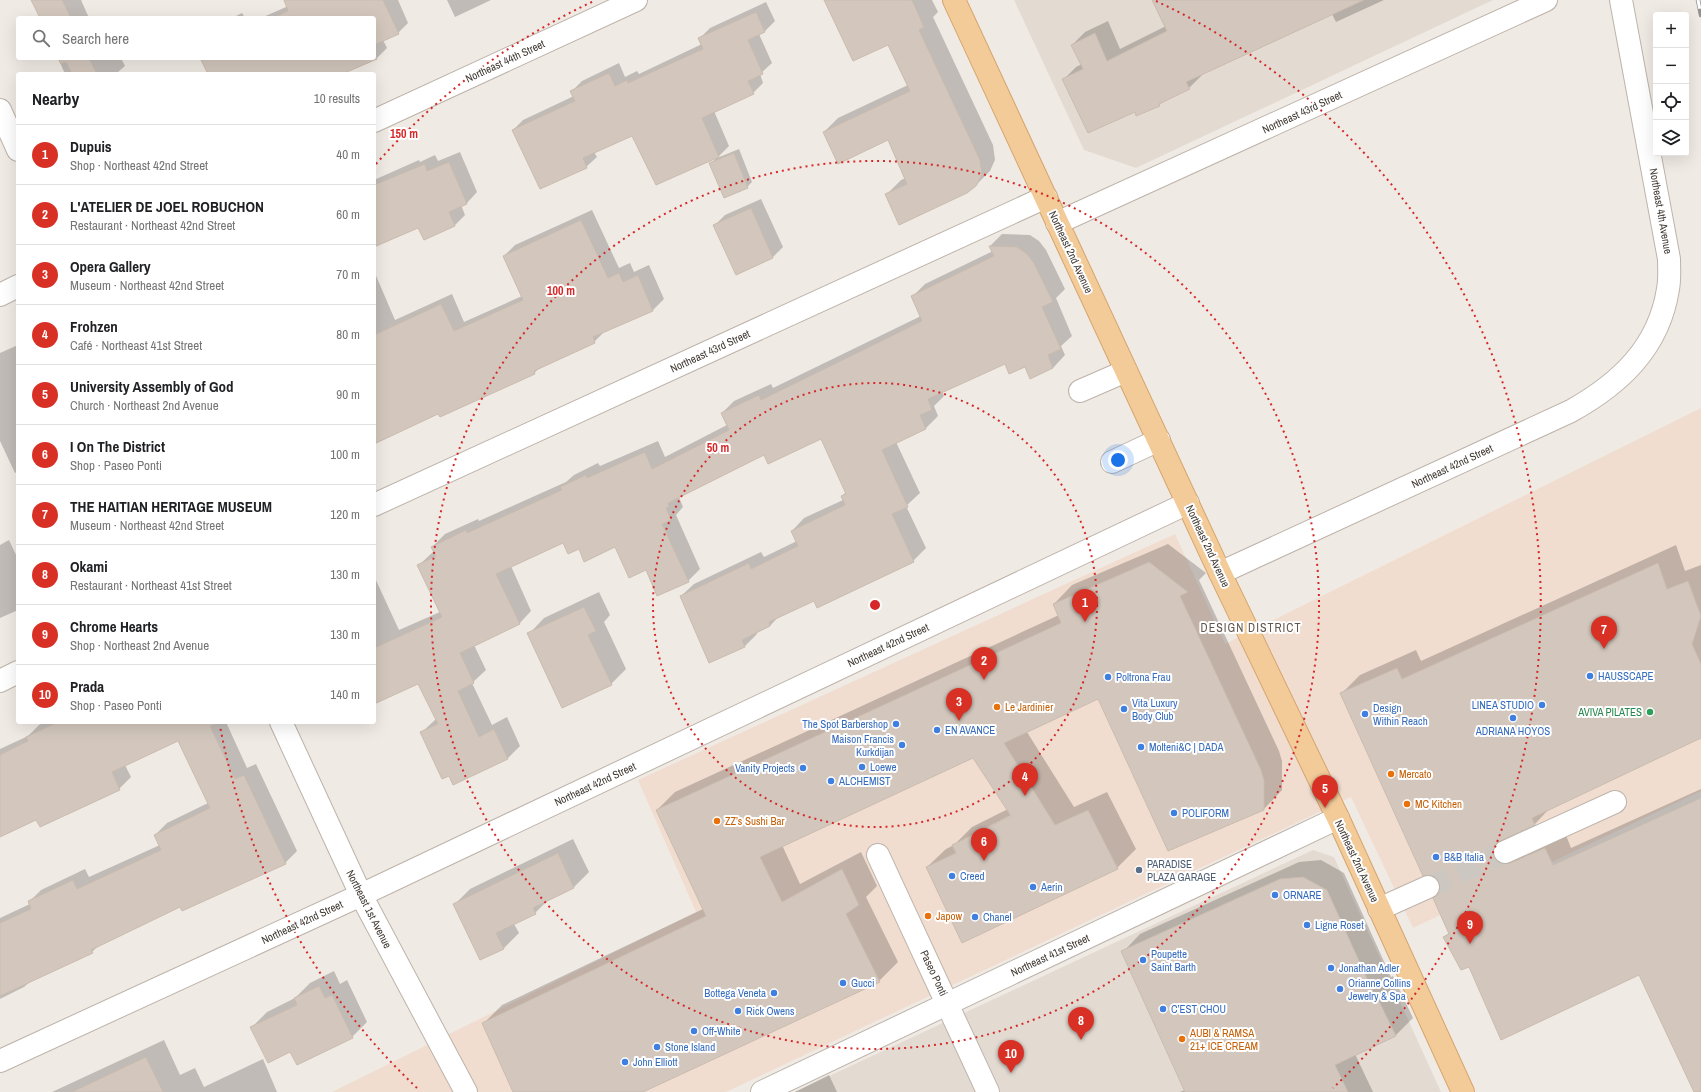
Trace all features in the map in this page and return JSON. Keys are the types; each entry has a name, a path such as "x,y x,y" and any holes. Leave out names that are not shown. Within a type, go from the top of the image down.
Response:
{"main road":[{"name":"Northeast 2nd Avenue","path":"954,0 1220,573 1338,818 1463,1092"}],"street":[{"name":"Northeast 44th Street","path":"376,120 636,0"},
{"name":"Northeast 43rd Street","path":"1057,223 1546,0"},
{"name":"Northeast 4th Avenue","path":"1621,0 1669,259 1669,288 1664,311 1658,326"},
{"path":"0,110 16,146"},
{"name":"Northeast 43rd Street","path":"376,504 1046,198"},
{"path":"0,295 16,287"},
{"name":"Northeast 42nd Street","path":"1220,573 1564,414 1592,399 1615,382 1634,364 1648,345 1658,326"},
{"path":"1080,391 1126,371"},
{"path":"1112,462 1159,440"},
{"name":"Northeast 42nd Street","path":"0,1061 361,895 1188,503"},
{"path":"0,681 16,673"},
{"name":"Northeast 1st Avenue","path":"282,724 361,895 466,1092"},
{"path":"1505,852 1615,802"},
{"name":"Northeast 41st Street","path":"762,1092 1338,818"},
{"name":"Paseo Ponti","path":"878,855 988,1092"},
{"path":"1379,909 1428,887"}],"shaded area":[{"path":"1014,0 1493,0 1136,168 1084,150"},
{"path":"1701,408 1701,791 1413,928 1351,797 726,1092 332,1092 696,912 638,780 1175,534 1225,644"},
{"path":"1313,850 1334,857 1441,1092 795,1092"}],"building":[{"path":"31,0 62,0 70,16 39,16"},
{"path":"284,0 383,0 399,34 376,44 376,16 277,16 288,11"},
{"path":"824,0 912,0 924,27 919,30 980,160 982,174 976,186 967,193 899,225 885,194 907,184 888,140 838,164 823,132 910,91 888,45 853,61"},
{"path":"1152,0 1364,0 1186,82 1190,89 1159,104 1160,106 1136,116 1135,112 1088,133 1062,79 1083,69 1071,45 1095,33 1107,61 1167,31"},
{"path":"756,12 765,32 748,40 763,74 748,81 754,94 702,118 719,157 656,185 632,136 583,158 587,168 540,189 512,130 575,101 570,91 609,73 615,86 627,80 628,83 703,49 698,38"},
{"path":"59,60 90,60 96,72 71,72 66,62 61,64"},
{"path":"201,60 375,60 347,72 207,72"},
{"path":"734,153 748,188 724,198 709,163"},
{"path":"449,162 467,204 449,212 455,226 424,240 418,228 376,246 376,184 425,164 427,171"},
{"path":"751,208 773,258 736,275 713,225"},
{"path":"581,220 608,278 619,273 623,282 638,275 653,311 593,337 595,343 534,371 535,374 440,417 438,414 376,443 376,334 441,304 454,331 523,300 503,256"},
{"path":"989,246 1017,247 1027,254 1034,263 1053,302 1042,307 1061,349 1048,355 1053,368 1030,379 1025,367 1009,374 1005,364 928,399 932,410 920,415 926,429 882,450 908,507 892,514 914,562 817,608 814,601 769,622 770,626 742,640 745,647 709,663 680,596 749,563 751,569 798,546 791,531 845,505 841,496 846,494 821,439 768,464 764,455 668,503 669,507 666,508 671,520 662,524 689,582 657,596 646,570 629,578 615,547 584,562 579,549 568,554 563,543 496,574 520,624 460,653 474,683 458,691 479,737 494,729 508,759 453,785 449,776 442,779 420,732 438,724 418,684 376,703 376,647 442,617 417,565 436,556 431,547 466,530 467,533 562,490 560,487 586,475 587,478 645,452 652,469 729,430 721,413 759,395 761,400 922,321 911,296 994,256"},
{"path":"1149,562 1188,592 1180,596 1261,770 1264,780 1264,810 1168,851 1098,699 1004,743 1055,825 1088,810 1118,869 962,943 926,867 956,853 952,845 1011,816 973,758 760,857 782,902 842,869 859,905 846,914 880,982 643,1092 513,1092 482,1023 706,916 656,810 1061,623 1053,604"},
{"path":"1658,563 1667,589 1688,581 1701,616 1692,644 1701,664 1701,738 1532,818 1535,825 1500,841 1495,845 1493,851 1497,862 1504,864 1510,863 1545,848 1553,865 1701,798 1701,1092 1694,1092 1639,975 1501,1040 1469,967 1461,970 1443,937 1449,934 1433,898 1438,895 1440,889 1439,882 1436,877 1430,875 1423,876 1340,693 1397,668 1402,679"},
{"path":"584,607 596,631 588,635 612,685 562,708 527,633"},
{"path":"54,724 215,724 210,726 235,779 244,775 286,864 182,911 180,907 91,950 93,953 0,996 0,923 31,909 28,901 73,880 77,889 161,850 154,835 210,808 178,741 112,772 120,790 40,827 36,820 0,837 0,755 28,741 26,737"},
{"path":"558,853 574,888 533,908 536,914 496,933 504,949 480,960 453,904"},
{"path":"1303,877 1327,890 1374,994 1375,993 1396,1036 1335,1065 1348,1092 1185,1092 1121,951 1280,879"},
{"path":"319,986 325,998 332,995 353,1038 297,1065 290,1052 268,1063 250,1027 297,1005 294,998"},
{"path":"146,1057 163,1092 72,1092"}],"tunnel":[{"path":"1428,887 1505,852"}],"railway":[{"path":"1698,0 1701,15"}],"place":[{"name":"Dupuis","path":"1085,622"},
{"name":"THE HAITIAN HERITAGE MUSEUM","path":"1604,649"},
{"name":"HAUSSCAPE","path":"1590,676"},
{"name":"Poltrona Frau","path":"1108,677"},
{"name":"L'ATELIER DE JOEL ROBUCHON","path":"984,680"},
{"name":"LINEA STUDIO","path":"1542,705"},
{"name":"Le Jardinier","path":"997,707"},
{"name":"Vita Luxury Body Club","path":"1124,709"},
{"name":"AVIVA PILATES","path":"1650,712"},
{"name":"Design Within Reach","path":"1365,714"},
{"name":"ADRIANA HOYOS","path":"1513,718"},
{"name":"Opera Gallery","path":"959,721"},
{"name":"The Spot Barbershop","path":"896,724"},
{"name":"EN AVANCE","path":"937,730"},
{"name":"Maison Francis Kurkdijan","path":"902,745"},
{"name":"Molteni&C | DADA","path":"1141,747"},
{"name":"Loewe","path":"862,767"},
{"name":"Vanity Projects","path":"803,768"},
{"name":"Mercato","path":"1391,774"},
{"name":"ALCHEMIST","path":"831,781"},
{"name":"Frohzen","path":"1025,796"},
{"name":"MC Kitchen","path":"1407,804"},
{"name":"University Assembly of God","path":"1325,808"},
{"name":"POLIFORM","path":"1174,813"},
{"name":"ZZ’s Sushi Bar","path":"717,821"},
{"name":"B&B Italia","path":"1436,857"},
{"name":"I On The District","path":"984,861"},
{"name":"PARADISE PLAZA GARAGE","path":"1139,870"},
{"name":"Creed","path":"952,876"},
{"name":"Aerin","path":"1033,887"},
{"name":"ORNARE","path":"1275,895"},
{"name":"Japow","path":"928,916"},
{"name":"Chanel","path":"975,917"},
{"name":"Ligne Roset","path":"1307,925"},
{"name":"Chrome Hearts","path":"1470,944"},
{"name":"Poupette Saint Barth","path":"1143,960"},
{"name":"Jonathan Adler","path":"1331,968"},
{"name":"Gucci","path":"843,983"},
{"name":"Orianne Collins Jewelry & Spa","path":"1340,989"},
{"name":"Bottega Veneta","path":"774,993"},
{"name":"C’EST CHOU","path":"1163,1009"},
{"name":"Rick Owens","path":"738,1011"},
{"name":"Off-White","path":"694,1031"},
{"name":"AUBI & RAMSA 21+ ICE CREAM","path":"1182,1039"},
{"name":"Okami","path":"1081,1040"},
{"name":"Stone Island","path":"657,1047"},
{"name":"John Elliott","path":"625,1062"},
{"name":"Prada","path":"1011,1073"}],"district":[{"name":"DESIGN DISTRICT","path":"1251,628"}]}
